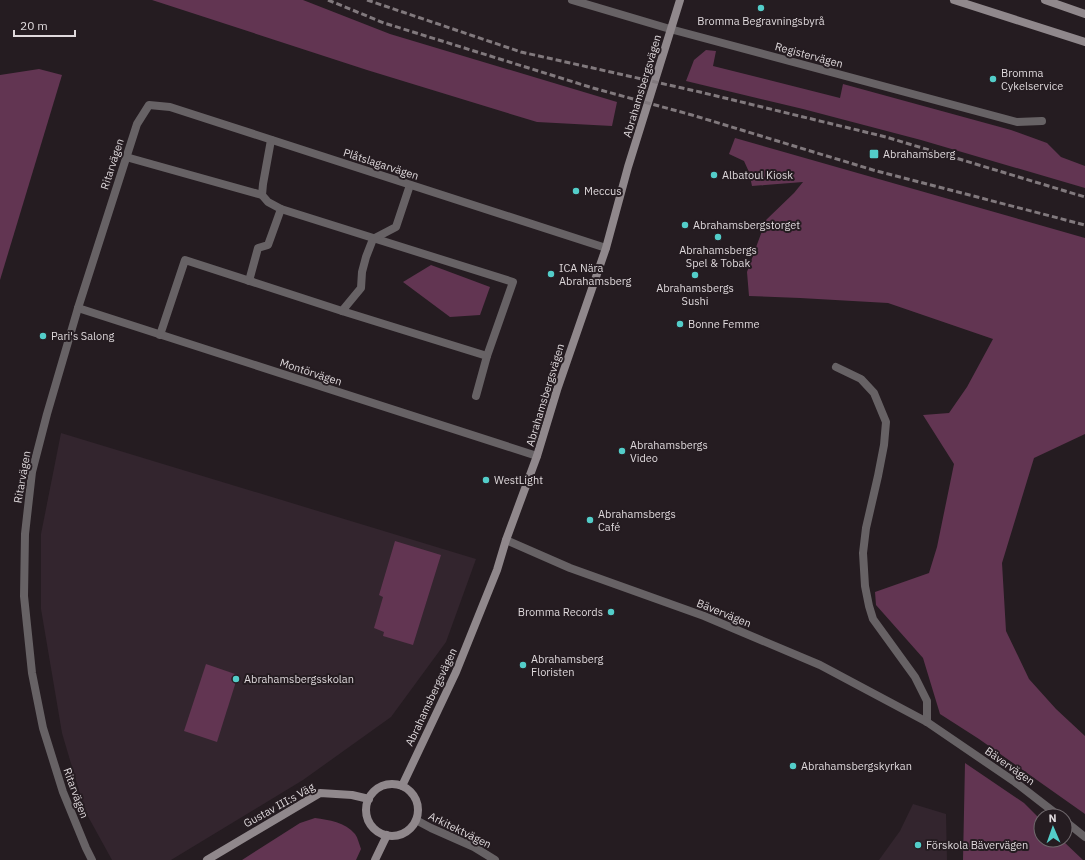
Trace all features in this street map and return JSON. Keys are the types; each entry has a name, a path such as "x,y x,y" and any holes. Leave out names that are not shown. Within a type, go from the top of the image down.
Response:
{"street":[{"name":"Registervägen","path":"572,0 670,29 1017,122 1042,121"},
{"name":"Abrahamsbergsvägen","path":"402,786 456,672 496,570 537,456 557,390 606,248 628,167 680,0"},
{"path":"954,0 1085,42"},
{"path":"1045,0 1085,14"},
{"name":"Plåtslagarvägen","path":"149,105 170,107 606,248"},
{"name":"Ritarvägen","path":"92,860 63,792 42,728 32,673 24,596 25,534 32,472 47,414 78,308 126,157 137,124 149,105"},
{"path":"262,195 271,140"},
{"path":"126,157 262,195 268,202 281,209 513,282 487,356 476,396"},
{"path":"342,311 361,288 362,272 373,239 396,227 410,185"},
{"path":"249,281 258,248 268,245 281,209"},
{"path":"160,335 185,260 487,356"},
{"name":"Montörvägen","path":"78,308 537,456"},
{"path":"836,367 862,379 874,393 886,422 884,445 866,528 863,553 865,586 869,606 874,619 915,677 927,701 928,722"},
{"name":"Bävervägen","path":"506,540 570,568 704,616 820,665 928,722 1016,782 1049,808"},
{"path":"392,784 402,786 410,791 416,800 418,810 416,820 411,827 404,832 396,835 387,835 373,827 366,814 366,806 374,791 383,786 392,784"},
{"name":"Gustav III:s Väg","path":"207,860 320,793 352,795 369,798"},
{"name":"Arkitektvägen","path":"416,820 474,847 495,860"},
{"path":"1073,827 1085,837"},
{"path":"375,860 387,835"}],"shaded area":[{"path":"152,0 303,0 390,34 617,102 612,126 537,122 367,70"},
{"path":"706,50 716,51 713,66 840,98 843,84 1011,130 1047,143 1061,157 1085,166 1085,188 921,140 803,109 686,81 694,60"},
{"path":"39,69 62,75 0,280 0,75"},
{"path":"735,138 1085,238 1085,434 1034,458 1002,563 1006,631 1029,679 1056,709 1085,736 1085,814 979,739 940,714 923,658 876,605 875,592 929,573 937,547 954,464 923,415 949,413 967,387 993,339 888,303 749,296 747,272 766,220 794,193 803,182 752,186 749,172 744,161 729,154"},
{"path":"431,265 490,287 480,315 450,317 403,282"},
{"name":"Abrahamsbergsskolan","path":"61,433 476,559 446,642 391,717 303,780 171,860 112,860 85,811 62,733 41,609 41,534"},
{"path":"395,541 441,555 413,645 383,636 384,632 374,628 383,597 379,595"},
{"path":"206,664 238,675 217,742 184,731"},
{"path":"965,763 1024,803 1033,812 1033,848 1070,848 1083,860 963,860"},
{"name":"Förskola Bävervägen","path":"913,804 946,814 947,860 879,860 900,831"},
{"path":"315,818 342,824 355,834 361,849 356,860 242,860 300,823"}],"railway":[{"path":"328,0 384,23 593,88 692,115 873,170 1085,225"},
{"path":"367,0 521,52 700,92 886,137 1085,197"}],"place":[{"name":"Bromma Begravningsbyrå","path":"761,8"},
{"name":"Bromma Cykelservice","path":"993,79"},
{"name":"Abrahamsberg","path":"874,154"},
{"name":"Albatoul Kiosk","path":"714,175"},
{"name":"Meccus","path":"576,191"},
{"name":"Abrahamsbergstorget","path":"685,225"},
{"name":"Abrahamsbergs Spel & Tobak","path":"718,237"},
{"name":"ICA Nära Abrahamsberg","path":"551,274"},
{"name":"Abrahamsbergs Sushi","path":"695,275"},
{"name":"Bonne Femme","path":"680,324"},
{"name":"Pari's Salong","path":"43,336"},
{"name":"Abrahamsbergs Video","path":"622,451"},
{"name":"WestLight","path":"486,480"},
{"name":"Abrahamsbergs Café","path":"590,520"},
{"name":"Bromma Records","path":"611,612"},
{"name":"Abrahamsberg Floristen","path":"523,665"},
{"name":"Abrahamsbergsskolan","path":"236,679"},
{"name":"Abrahamsbergskyrkan","path":"793,766"},
{"name":"Förskola Bävervägen","path":"918,845"}]}
